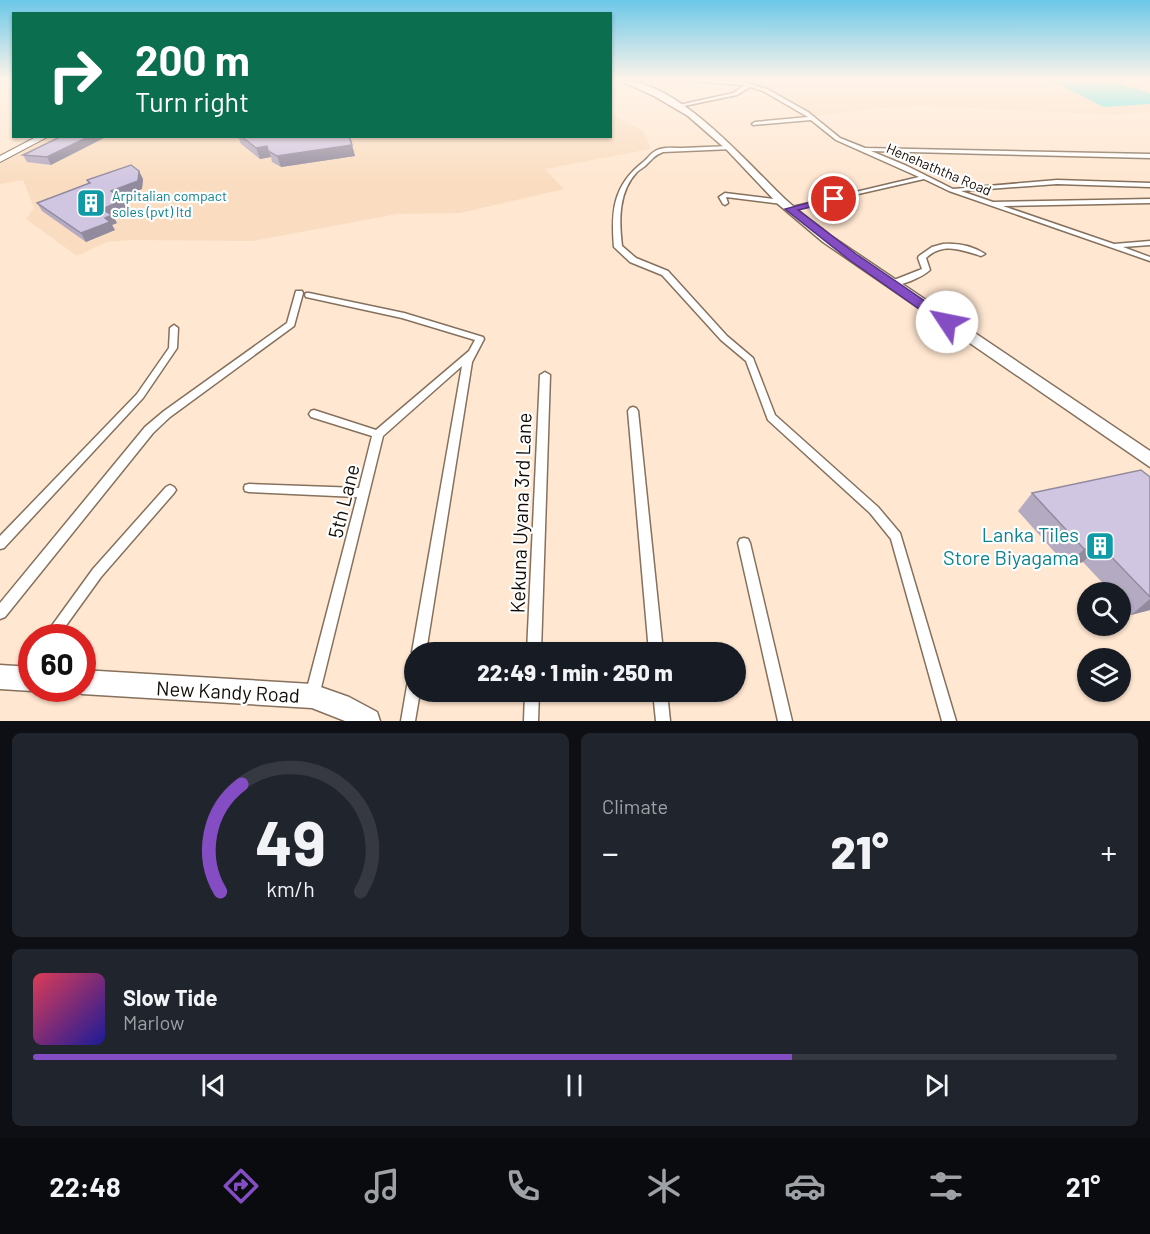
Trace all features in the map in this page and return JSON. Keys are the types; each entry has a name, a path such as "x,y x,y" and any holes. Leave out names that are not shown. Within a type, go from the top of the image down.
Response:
{"main road":[{"path":"690,114 730,148 786,205 892,284 1150,460"},
{"path":"0,159 41,138"},
{"name":"New Kandy Road","path":"96,683 312,696 341,705 368,721"}],"street":[{"name":"Henehaththa Road","path":"805,114 829,134 951,190 1150,259"},
{"path":"755,124 812,118"},
{"path":"730,148 662,150 651,155 649,161 636,170 621,189 617,221 618,247 633,260 665,273 724,338 750,360 771,417 874,510 896,537 949,721"},
{"path":"861,149 1150,156"},
{"path":"725,204 722,197 724,195 786,205 925,177"},
{"path":"951,190 1057,182 1150,185"},
{"path":"990,204 1150,201"},
{"path":"1111,247 1150,243"},
{"path":"892,284 926,270 922,258 933,250 961,244 981,254"},
{"path":"0,613 149,430 167,414 291,324 304,294 404,316 480,339 470,354 378,434 315,414"},
{"path":"0,544 140,396 173,348 174,328"},
{"path":"422,642 470,354"},
{"name":"Kekuna Uyana 3rd Lane","path":"534,642 545,375"},
{"path":"633,411 655,642"},
{"name":"5th Lane","path":"312,696 378,434"},
{"path":"249,488 364,492"},
{"path":"59,624 97,573 170,490"},
{"path":"744,543 785,721"},
{"path":"408,721 411,702"},
{"path":"531,721 532,702"},
{"path":"661,702 663,721"}],"shaded area":[{"path":"811,114 833,114 815,116"},
{"path":"1089,114 1132,114 1117,115"},
{"path":"612,115 643,131 651,149 545,169 564,189 460,213 397,214 253,241 129,240 107,242 77,256 26,219 34,208 23,180 0,184 0,164 48,138 612,138"}],"building":[{"path":"58,138 86,138 47,157 23,155"},
{"path":"244,138 350,138 352,145 277,156 268,151 267,146 256,148"},
{"name":"Arpitalian compact soles (pvt) ltd","path":"131,165 139,171 138,181 111,191 123,200 102,209 112,215 105,218 110,222 81,233 37,203 90,183 87,180"},
{"name":"Lanka Tiles Store Biyagama","path":"1141,470 1150,477 1150,597 1100,545 1084,549 1032,493"}],"place":[{"name":"Arpitalian compact soles (pvt) ltd","path":"91,203"},
{"name":"Lanka Tiles Store Biyagama","path":"1100,546"}],"route":[{"path":"834,199 790,209 827,239 947,322"}]}
